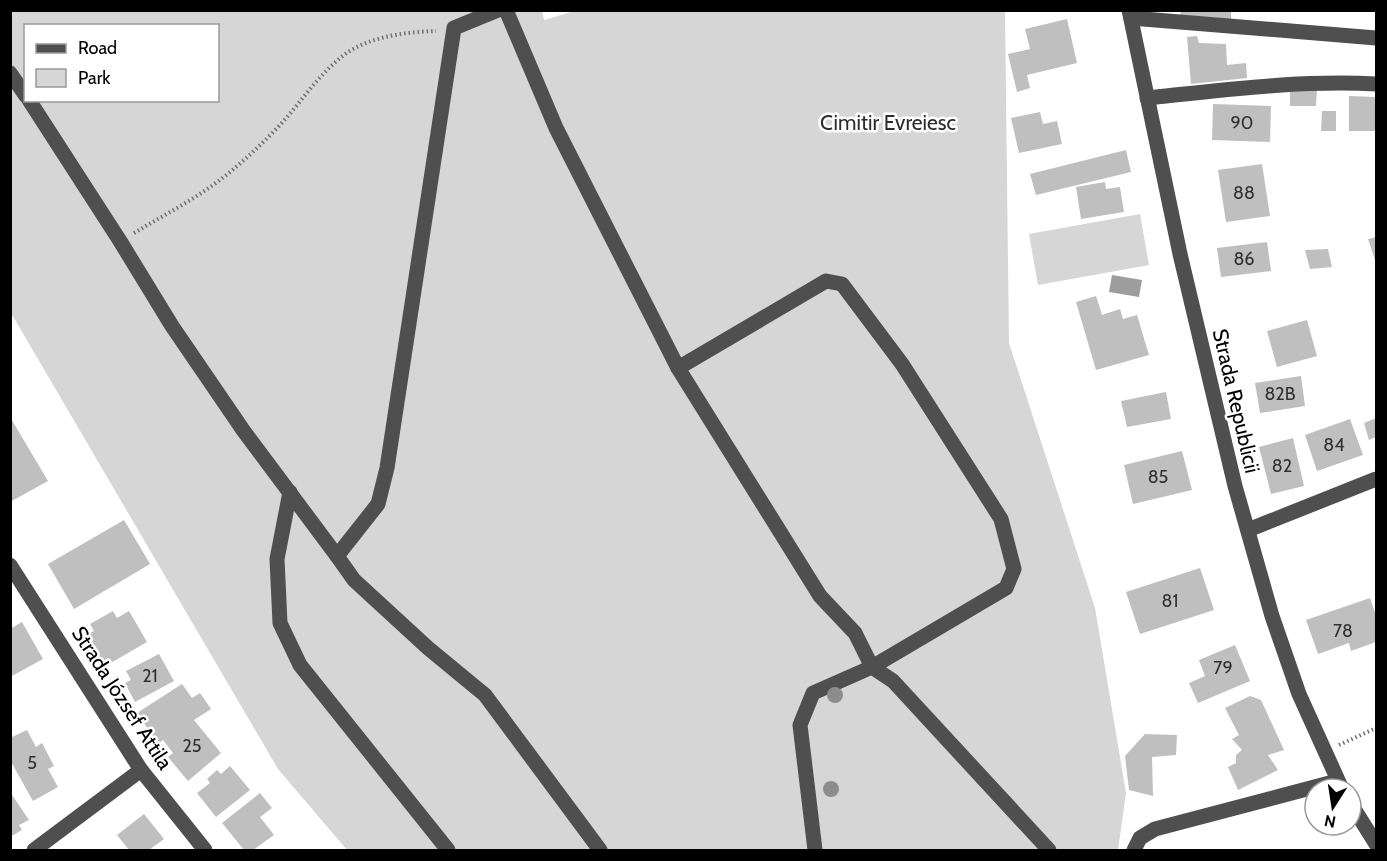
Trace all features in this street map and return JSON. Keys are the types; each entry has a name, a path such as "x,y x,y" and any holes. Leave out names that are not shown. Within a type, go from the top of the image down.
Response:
{"street":[{"path":"337,556 378,504 387,468 454,28 498,10"},
{"path":"506,10 556,128 678,368 820,596 855,633 872,667 893,681 1049,850"},
{"path":"1130,14 1377,38"},
{"name":"Strada Republicii","path":"1130,14 1183,265 1235,486 1272,616 1295,683 1336,777"},
{"path":"10,73 24,93"},
{"path":"1147,98 1267,86 1328,83 1377,84"},
{"path":"30,102 172,326 243,430 354,580 406,629 485,695 600,850"},
{"path":"678,368 826,281 842,284 902,364 1001,519 1014,569 1006,588 872,667 813,693 800,725 815,850"},
{"path":"1248,530 1377,479"},
{"path":"290,492 277,559 280,623 300,665 448,850"},
{"name":"Strada József Attila","path":"10,565 141,770 204,850"},
{"path":"34,850 141,770"},
{"path":"1134,850 1140,838 1149,831 1303,794"},
{"path":"1363,822 1377,844"}],"path":[{"path":"120,241 171,212 229,172 278,127 332,67 349,52 369,43 405,33 454,28"},
{"path":"1325,751 1377,728"}],"green space":[{"name":"Cimitir Evreiesc","path":"542,10 544,20 578,10 1005,11 1009,343 1095,608 1126,793 1118,850 347,850 278,769 11,313 10,11"},
{"path":"1140,214 1149,265 1038,285 1029,234"}],"shaded area":[{"path":"1112,275 1142,280 1139,297 1109,292"}],"building":[{"path":"1181,10 1231,10 1231,20 1180,18"},
{"path":"1067,19 1077,63 1027,75 1030,88 1017,92 1008,54 1030,49 1025,29"},
{"path":"1197,36 1199,43 1226,44 1227,65 1246,63 1247,78 1191,84 1187,37"},
{"path":"1290,88 1317,88 1316,106 1290,106"},
{"path":"1349,96 1376,97 1376,131 1349,131"},
{"path":"1213,104 1271,106 1270,142 1212,140"},
{"path":"1322,111 1336,111 1336,131 1321,131"},
{"path":"1040,112 1043,124 1057,121 1062,144 1019,153 1011,118"},
{"path":"1126,150 1131,172 1036,195 1030,174"},
{"path":"1262,164 1270,216 1226,222 1218,170"},
{"path":"1105,182 1106,189 1120,187 1124,212 1081,219 1076,187"},
{"path":"1376,237 1376,263 1368,239"},
{"path":"1267,242 1271,271 1221,277 1217,248"},
{"path":"1328,249 1332,267 1310,269 1305,250"},
{"path":"1096,296 1102,315 1120,309 1123,319 1137,315 1149,355 1096,370 1076,302"},
{"path":"1307,320 1317,356 1277,367 1267,331"},
{"path":"1301,376 1305,406 1260,413 1255,383"},
{"path":"1166,392 1171,419 1127,427 1121,401"},
{"path":"10,417 48,481 10,502"},
{"path":"1376,418 1376,437 1369,440 1364,423"},
{"path":"1350,419 1363,455 1317,471 1305,435"},
{"path":"1293,438 1304,486 1271,494 1259,447"},
{"path":"1182,451 1192,490 1133,504 1124,465"},
{"path":"124,520 150,564 74,609 48,564"},
{"path":"1200,568 1214,610 1140,634 1126,592"},
{"path":"1370,598 1376,616 1376,642 1351,651 1349,643 1318,654 1306,620"},
{"path":"113,611 117,618 129,611 147,642 102,668 89,647 92,645 86,635 94,631 90,624"},
{"path":"22,622 43,659 10,677 10,629"},
{"path":"1235,645 1250,681 1198,703 1189,683 1205,676 1199,660"},
{"path":"159,654 174,681 135,702 125,683 131,680 126,671"},
{"path":"182,684 192,698 200,693 211,709 194,720 221,753 188,781 168,757 173,753 163,740 158,744 137,713"},
{"path":"1250,696 1261,700 1284,750 1268,755 1278,770 1238,790 1228,767 1236,763 1236,755 1242,750 1232,739 1239,735 1225,708"},
{"path":"27,730 36,747 42,743 54,766 48,769 58,787 33,801 10,760 10,738"},
{"path":"1145,734 1177,735 1176,755 1152,757 1153,796 1129,790 1125,756"},
{"path":"230,766 250,790 216,817 197,793 210,783 207,779 217,770 221,774"},
{"path":"10,792 29,820 19,825 22,830 10,837"},
{"path":"260,793 272,808 260,817 274,835 253,850 244,850 222,823"},
{"path":"144,814 164,839 149,850 129,850 117,835"}]}
